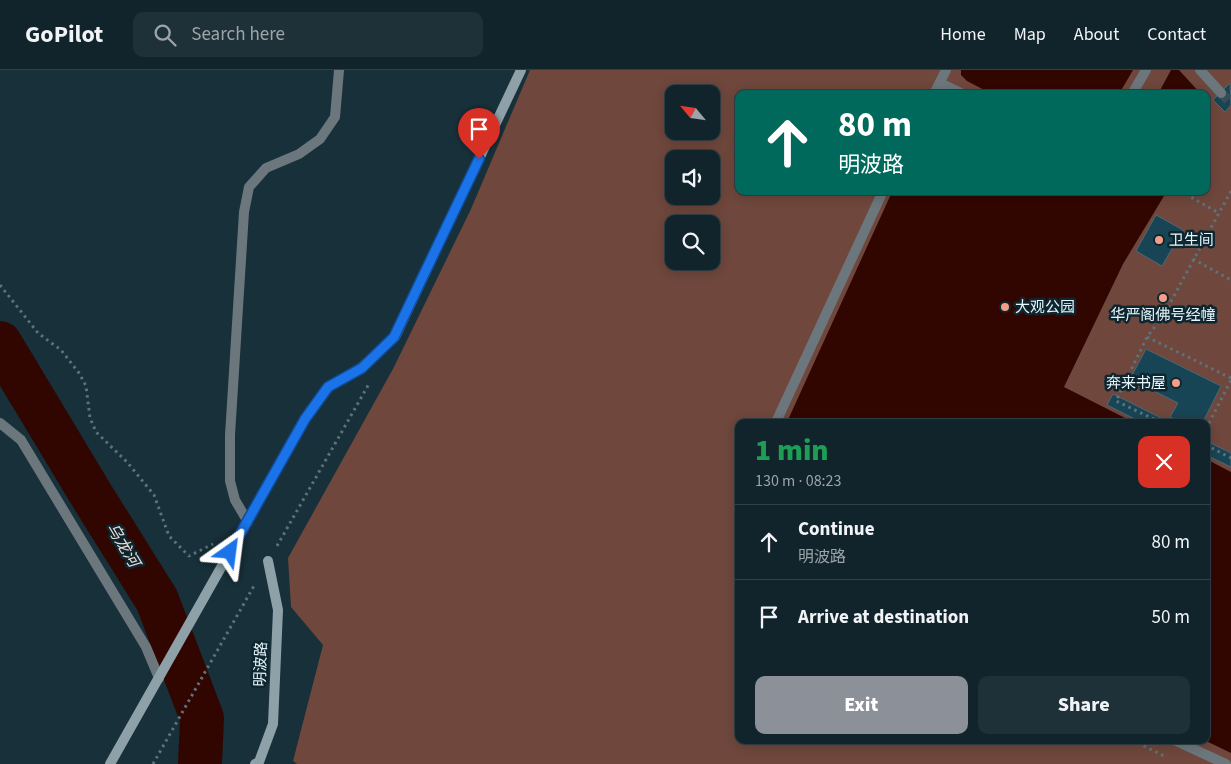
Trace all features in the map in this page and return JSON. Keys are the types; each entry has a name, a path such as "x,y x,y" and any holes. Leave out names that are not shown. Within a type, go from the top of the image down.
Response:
{"street":[{"path":"248,522 235,500 230,481 230,434 244,212 250,186 266,168 298,154 320,139 335,117 339,70"},
{"path":"110,764 305,419 328,387 362,368 394,337 520,70"},
{"path":"936,90 946,70"},
{"path":"1134,90 1146,70"},
{"path":"1200,70 1221,93"},
{"path":"940,83 955,90"},
{"path":"777,419 881,195"},
{"path":"0,423 21,440 161,675"},
{"name":"明波路","path":"259,763 273,724 278,610 268,561"},
{"path":"1183,744 1226,764"}],"path":[{"path":"1154,419 1116,400 1147,337 1162,316 1231,191"},
{"path":"1187,195 1219,213"},
{"path":"1193,259 1231,280"},
{"path":"0,285 38,333 61,350 79,373 86,386 90,418 96,432 127,462 154,495 169,536 189,556"},
{"path":"1147,337 1231,379 1210,421"},
{"path":"153,764 372,378"},
{"path":"1210,448 1231,458"},
{"path":"1140,744 1173,760"}],"shaded area":[{"path":"530,70 1231,70 1231,764 297,764 293,761 323,645 291,607 288,558 394,367 471,209"},
{"path":"961,70 1133,70 1121,90 984,90 967,81 961,75"},
{"path":"1171,70 1179,70 1197,90 1160,90"},
{"path":"891,195 1165,195 1123,264 1064,387 1127,419 788,419"},
{"path":"1210,461 1231,472 1231,753 1210,743"}],"building":[{"path":"1230,83 1231,105 1225,112 1213,100"},
{"name":"卫生间","path":"1156,215 1183,230 1162,266 1136,251"},
{"name":"奔来书屋","path":"1146,349 1221,386 1204,419 1174,419 1170,417 1178,403 1130,379"},
{"path":"1113,394 1163,419 1135,419 1107,405"},
{"path":"1210,443 1231,453 1231,467 1210,457"}],"waterway":[{"name":"乌龙河","path":"0,343 157,600 202,718 200,764"}],"tunnel":[{"path":"1221,93 1231,103"}],"place":[{"name":"卫生间","path":"1159,240"},
{"name":"华严阁佛号经幢","path":"1163,298"},
{"name":"大观公园","path":"1005,307"},
{"name":"奔来书屋","path":"1176,383"}],"route":[{"path":"230,552 305,419 328,387 362,368 394,337 479,159"}]}
